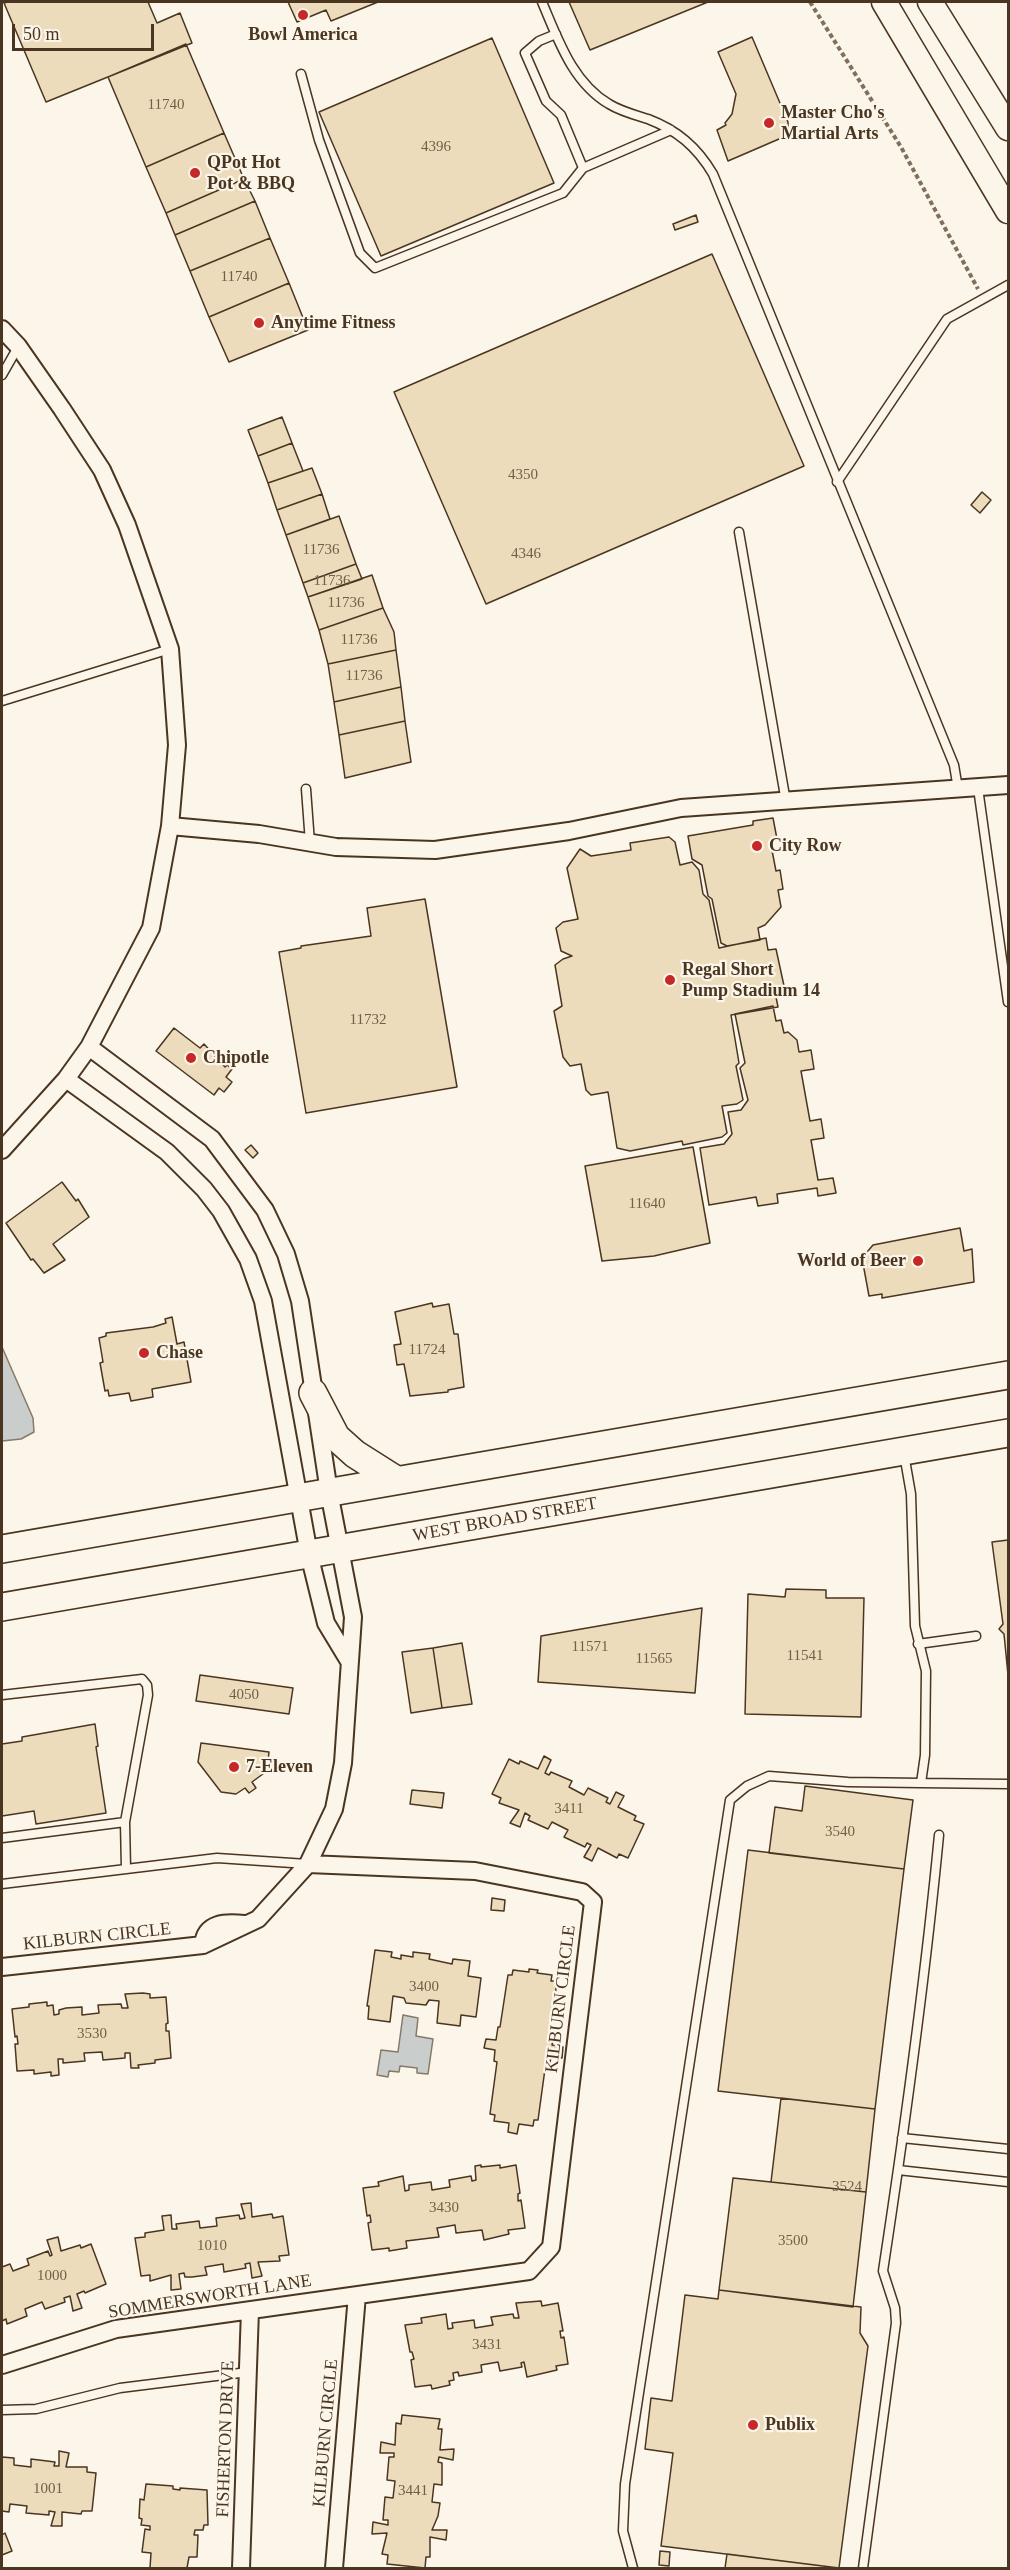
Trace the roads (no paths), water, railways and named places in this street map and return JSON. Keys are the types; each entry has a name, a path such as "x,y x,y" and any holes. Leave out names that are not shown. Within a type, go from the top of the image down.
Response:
{"main road":[{"path":"884,2 1008,211"},
{"path":"930,2 1008,128"},
{"path":"2,1549 1008,1375"},
{"path":"313,1393 336,1437 355,1454 396,1480"},
{"name":"WEST BROAD STREET","path":"2,1607 1008,1433"}],"street":[{"path":"2,329 18,346 102,470 127,525 170,649 177,745 170,826 151,928 88,1047 66,1079 2,1150"},
{"path":"170,826 259,834 336,847 435,850 569,831 681,808 1008,785"},
{"path":"88,1047 212,1139 265,1210 286,1254 300,1301 329,1492 353,1617 340,1785 334,1809 308,1864"},
{"path":"66,1079 167,1152 204,1189 237,1237 248,1258 263,1301 309,1554 326,1623 349,1661"},
{"name":"KILBURN CIRCLE","path":"2,1967 203,1945 210,1928 217,1924 248,1924 258,1919 308,1864 475,1871 582,1892 593,1902 551,2247 529,2271 357,2295 334,2568"},
{"name":"SOMMERSWORTH LANE","path":"2,2365 116,2329 357,2295"},
{"name":"FISHERTON DRIVE","path":"242,2568 250,2310"}],"lane":[{"path":"542,2 571,64 597,95 610,105 671,130 700,152 713,174 739,232 837,482 954,765 958,789"},
{"path":"556,34 539,41 525,53 546,101 561,115 583,168"},
{"path":"301,74 319,140 360,253 375,268 563,193 583,168 671,130"},
{"path":"837,482 947,319 1008,285"},
{"path":"2,375 18,346"},
{"path":"739,532 786,802"},
{"path":"2,701 170,649"},
{"path":"978,788 1008,1002"},
{"path":"306,789 310,843"},
{"path":"903,1451 911,1494 913,1609 918,1644 926,1671 926,1755 921,1783"},
{"path":"918,1644 976,1636"},
{"path":"2,1695 142,1679 147,1685 148,1695 125,1822 126,1869"},
{"path":"633,2568 623,2530 625,2484 730,1800 747,1786 769,1776 848,1782 1008,1784"},
{"path":"2,1838 125,1822"},
{"path":"863,2568 896,2323 895,2308 883,2271 915,2035 924,1988 939,1835"},
{"path":"2,1884 217,1858 308,1864"},
{"path":"902,2138 1008,2149"},
{"path":"898,2170 1008,2182"},
{"path":"2,2410 36,2409 120,2388 248,2372"}],"place":[{"name":"Bowl America","path":"303,15"},
{"name":"Master Cho's Martial Arts","path":"769,123"},
{"name":"QPot Hot Pot & BBQ","path":"195,173"},
{"name":"Anytime Fitness","path":"259,323"},
{"name":"City Row","path":"757,846"},
{"name":"Regal Short Pump Stadium 14","path":"670,980"},
{"name":"Chipotle","path":"191,1058"},
{"name":"World of Beer","path":"918,1261"},
{"name":"Chase","path":"144,1353"},
{"name":"7-Eleven","path":"234,1767"},
{"name":"Publix","path":"753,2425"}]}
